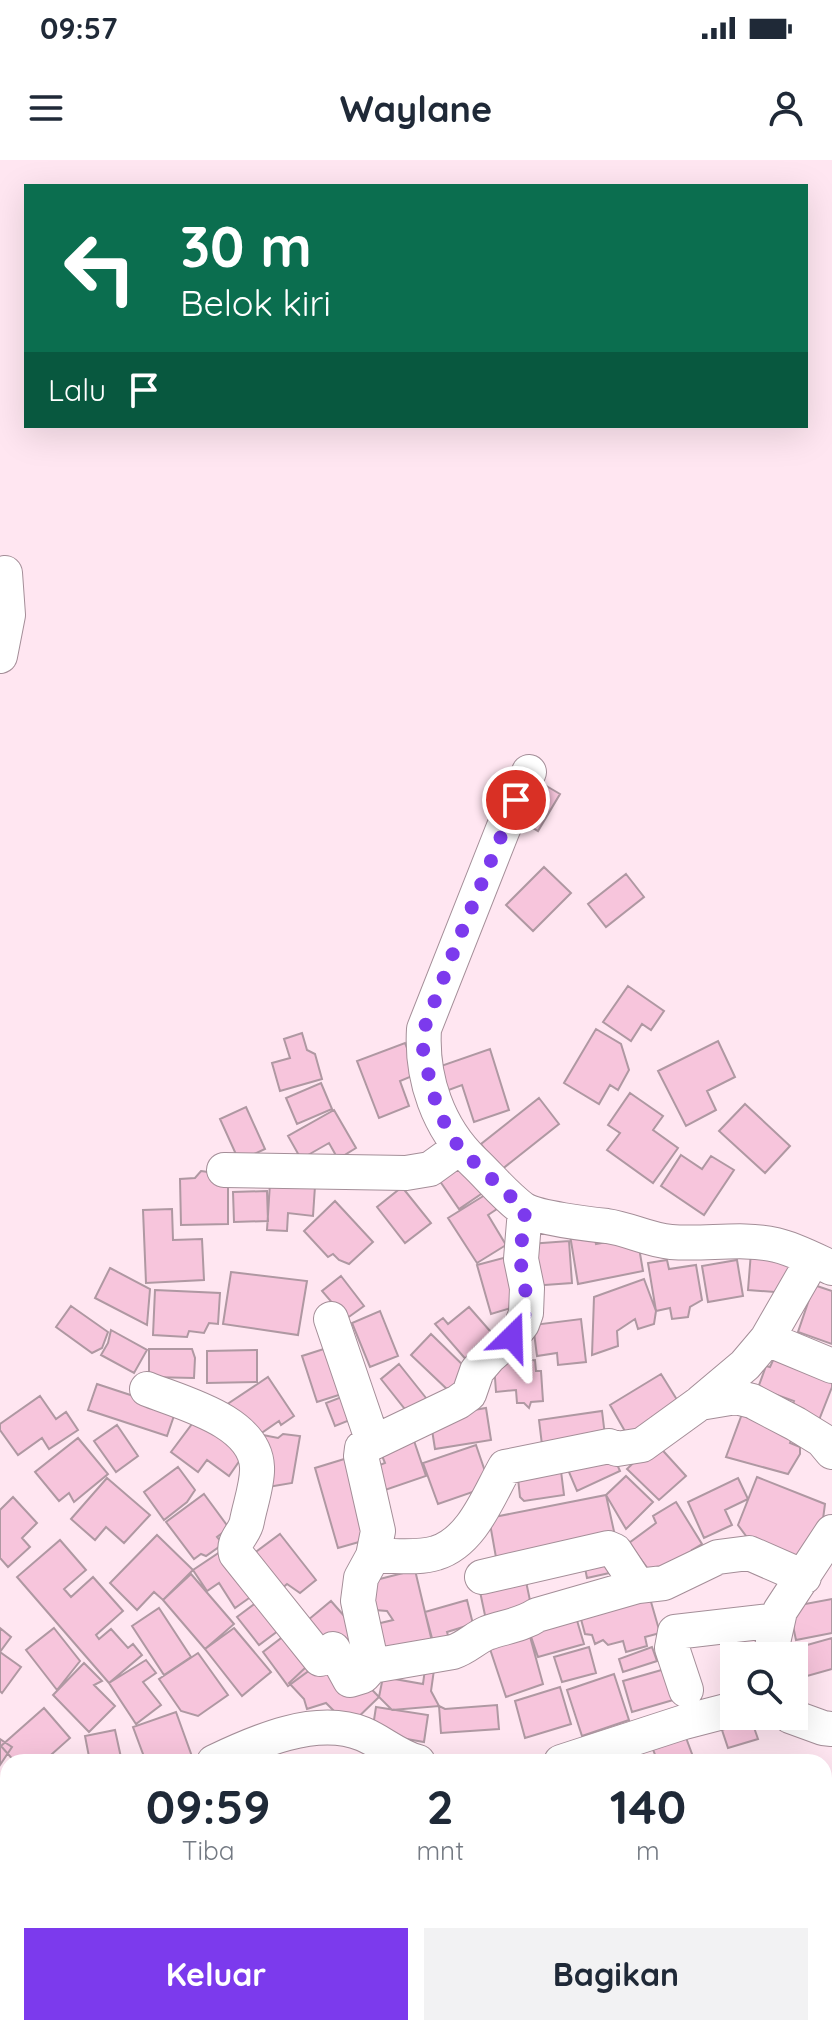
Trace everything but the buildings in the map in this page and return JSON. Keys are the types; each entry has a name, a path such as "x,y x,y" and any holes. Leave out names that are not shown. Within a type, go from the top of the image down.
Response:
{"street":[{"path":"0,656 8,615 5,573"},
{"path":"373,1556 435,1554 454,1544 468,1532 505,1467 609,1446 617,1449 642,1445 700,1403 745,1365 823,1264 777,1245 671,1242 637,1236 623,1228 578,1223 525,1210 459,1148 438,1111 427,1074 423,1053 424,1029 492,855 529,772"},
{"path":"224,1170 406,1173 430,1169 459,1148"},
{"path":"372,1666 358,1601 361,1578 373,1556 378,1531 361,1456 362,1448 469,1394 477,1371 522,1324 526,1313 527,1288 521,1259 525,1210"},
{"path":"331,1319 373,1442"},
{"path":"767,1339 832,1366"},
{"path":"147,1389 224,1421 241,1433 257,1466 246,1527 235,1544 236,1554 320,1659 333,1649 350,1680 363,1676 372,1666 465,1648 485,1634 526,1622 537,1615 638,1586 664,1583 718,1557 749,1553 804,1577"},
{"path":"700,1403 736,1397 752,1401 822,1440 832,1452"},
{"path":"773,1642 780,1611 832,1532"},
{"path":"482,1577 608,1548 615,1551 638,1586"},
{"path":"686,1690 672,1648 675,1632 778,1620"},
{"path":"586,1754 720,1713"},
{"path":"808,1723 832,1729"},
{"path":"231,1754 304,1729 320,1727 361,1733 402,1754"}],"route":[{"path":"512,1337 526,1313 527,1288 521,1259 525,1210 459,1148 438,1111 423,1053 424,1029 516,800"}]}
